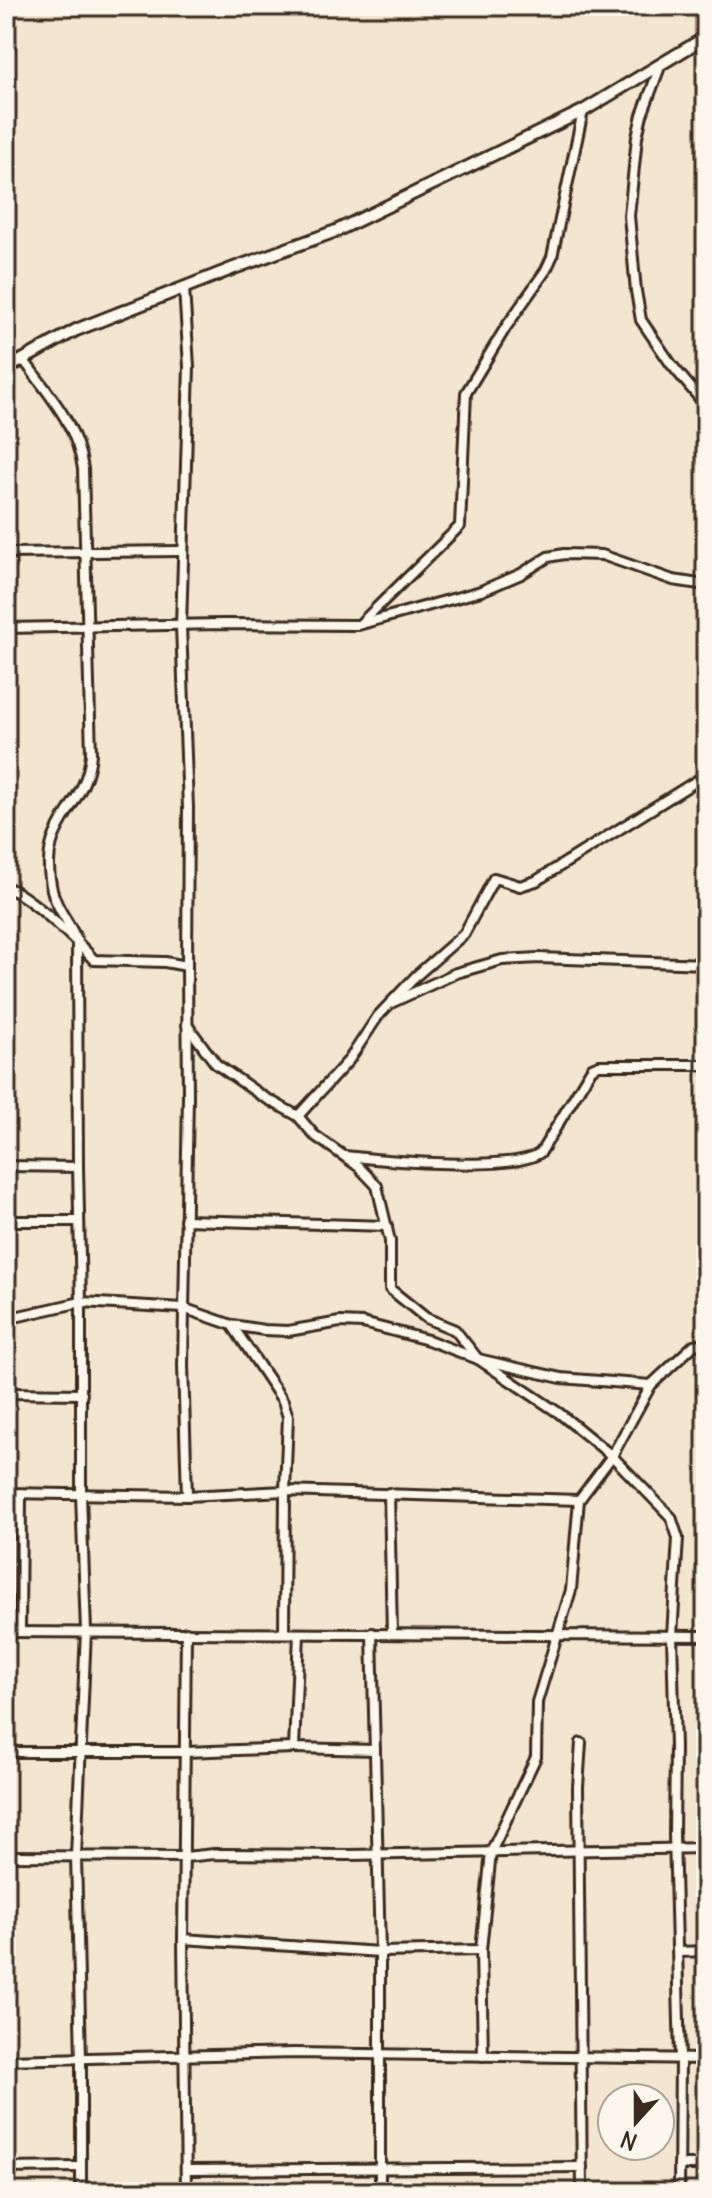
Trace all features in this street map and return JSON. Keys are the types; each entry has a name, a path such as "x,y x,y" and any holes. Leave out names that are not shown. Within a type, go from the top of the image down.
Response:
{"street":[{"path":"6,369 76,330 336,231 616,94 706,37"},
{"path":"661,64 637,137 629,216 634,281 641,320 671,364 706,406"},
{"path":"358,625 460,526 466,393 552,257 583,111"},
{"path":"184,288 189,367 181,626 188,808 183,1308 187,1496"},
{"path":"23,359 70,424 80,446 83,469 89,768 81,789 58,824 48,857 59,912 73,930 77,941 81,1495 86,1631 76,1856 81,2192"},
{"path":"6,553 182,551"},
{"path":"6,628 358,625 472,595 521,574 548,557 564,554 602,555 673,580 706,585"},
{"path":"298,1116 349,1060 369,1026 389,1004 464,934 494,878 520,886 536,881 706,775"},
{"path":"6,887 24,896 77,941 94,960 165,962 187,966"},
{"path":"389,1004 456,973 502,960 539,958 706,964"},
{"path":"187,1025 216,1064 298,1116 314,1135 345,1155 377,1186 390,1241 390,1289 426,1318 455,1330 478,1359 559,1413 612,1456 671,1517 678,1538 672,1636 680,2059 679,2192"},
{"path":"345,1155 389,1161 459,1164 529,1158 541,1152 592,1068 599,1065 706,1065"},
{"path":"6,1166 78,1167"},
{"path":"185,1220 387,1226"},
{"path":"6,1221 79,1221"},
{"path":"6,1319 81,1302 183,1308 232,1325 288,1331 340,1322 363,1323 428,1340 478,1359 561,1378 651,1385"},
{"path":"232,1325 283,1401 288,1417 284,1633"},
{"path":"483,2056 481,1950 491,1852 536,1757 537,1702 571,1590 579,1500 612,1456 651,1385 694,1345 706,1343"},
{"path":"6,1393 82,1394"},
{"path":"6,1493 187,1496 285,1491 579,1500"},
{"path":"389,1493 392,1634"},
{"path":"20,1632 21,1494"},
{"path":"6,1632 706,1636"},
{"path":"186,1632 183,1939 186,2192"},
{"path":"372,1633 380,1952 380,2192"},
{"path":"294,1748 299,1634"},
{"path":"581,1743 578,1850 582,2192"},
{"path":"6,1752 185,1752 294,1748 375,1750"},
{"path":"6,1856 377,1855 706,1848"},
{"path":"183,1939 380,1952 481,1950"},
{"path":"678,1952 706,1951"},
{"path":"6,2060 380,2053 706,2059"},
{"path":"679,2165 706,2165"},
{"path":"6,2168 80,2167"},
{"path":"187,2170 582,2167"}]}
